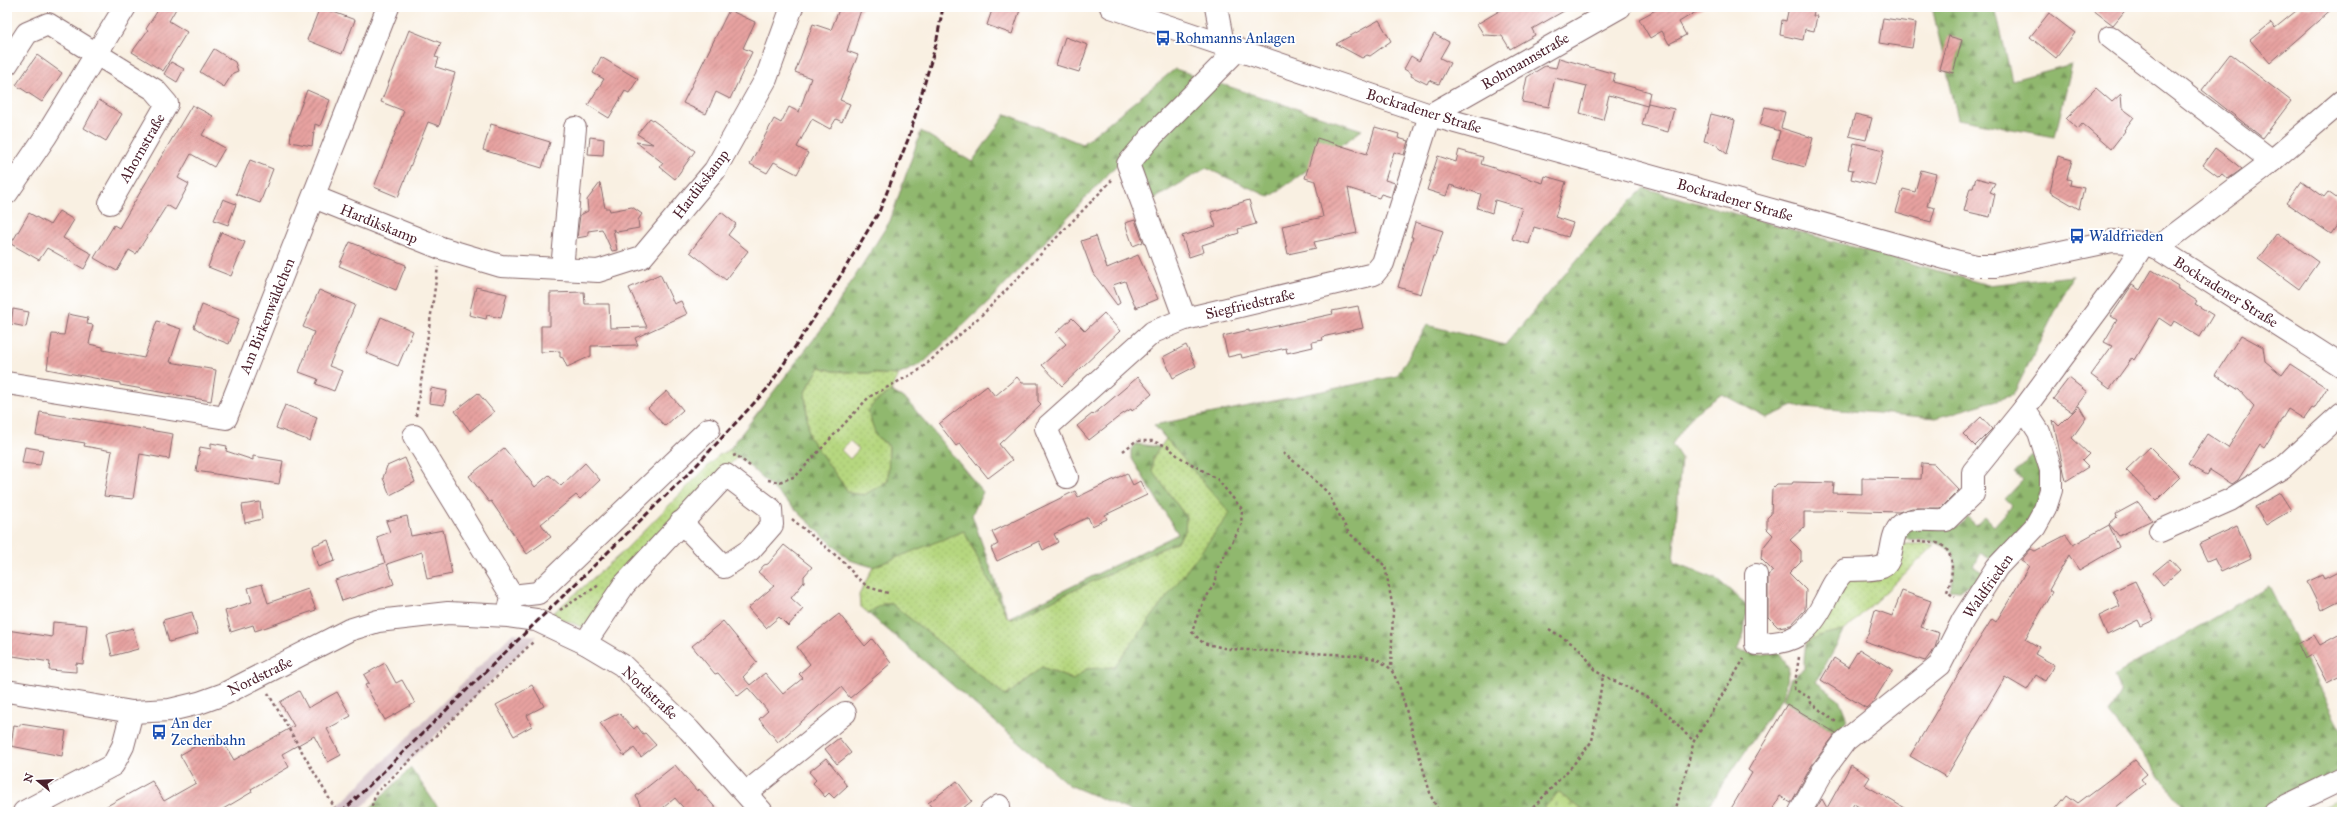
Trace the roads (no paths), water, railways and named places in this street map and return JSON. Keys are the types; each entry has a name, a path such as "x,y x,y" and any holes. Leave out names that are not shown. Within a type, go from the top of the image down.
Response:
{"street":[{"path":"7,193 96,56 125,7"},
{"name":"Am Birkenwäldchen","path":"7,383 226,418 388,7"},
{"name":"Hardikskamp","path":"314,197 441,248 501,266 598,271 642,257 715,170 766,79 792,7"},
{"name":"Bockradener Straße","path":"1111,7 1430,115 1976,266 1995,266 2112,241 2150,246 2342,366"},
{"path":"1184,319 1128,164 1230,47 1216,7"},
{"name":"Rohmannstraße","path":"1430,115 1620,7"},
{"name":"Ahornstraße","path":"7,64 27,33 48,24 96,56 155,90 167,104 110,203"},
{"path":"2110,37 2272,161"},
{"path":"1756,575 1756,644 1783,643 1802,635 1825,602 1834,581 1845,570 1882,567 1887,563 1890,556 1892,539 1896,529 1906,521 1946,520 1973,494 1973,472 2024,409 2123,276 2150,246 2272,161 2342,101"},
{"name":"Siegfriedstraße","path":"1067,477 1046,428 1153,332 1184,319 1374,274 1383,263 1430,115"},
{"path":"562,269 575,128"},
{"name":"Waldfrieden","path":"1800,812 1823,771 1845,741 1940,665 1963,620 1997,567 2035,527 2045,509 2051,490 2051,470 2039,432 2024,409"},
{"path":"2160,531 2230,500 2283,466 2342,413"},
{"path":"414,436 510,606 538,593 709,429"},
{"path":"585,643 624,585 682,522 726,475 771,509 772,525 750,550 724,567 682,522"},
{"name":"Nordstraße","path":"7,691 132,712 159,711 199,703 258,677 349,630 378,620 510,606 585,643 622,665 689,730 762,812"},
{"path":"24,812 113,765 123,746 132,712"},
{"path":"746,793 844,713"},
{"path":"2274,812 2342,779"}],"railway":[{"path":"342,812 693,469 768,388 827,298 879,212 909,137 936,44 943,7"}],"place":[{"name":"Rohmanns Anlagen","path":"1163,38"},
{"name":"Waldfrieden","path":"2077,236"},
{"name":"An der Zechenbahn","path":"159,732"}]}
